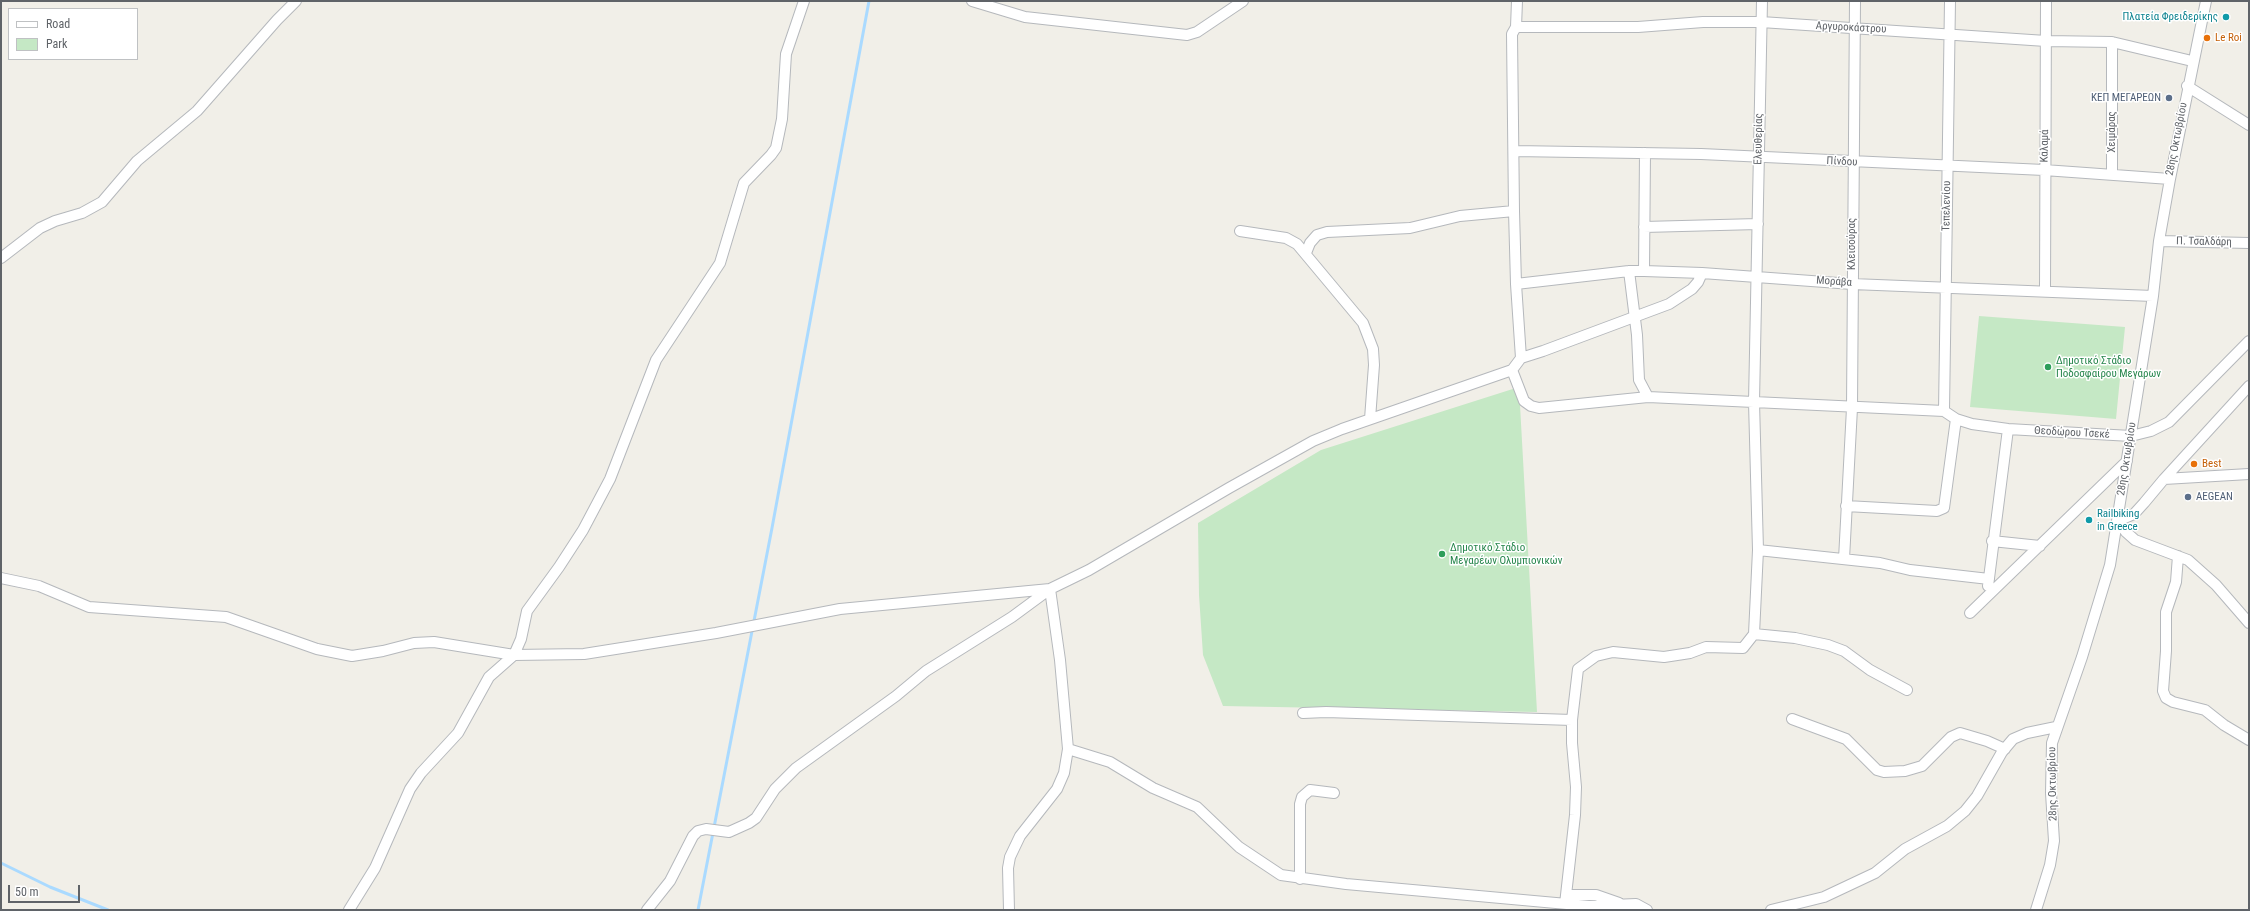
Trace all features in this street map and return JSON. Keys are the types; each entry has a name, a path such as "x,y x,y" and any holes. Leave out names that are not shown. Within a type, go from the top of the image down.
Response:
{"street":[{"path":"1,258 40,228 55,221 82,213 102,202 137,161 197,110 276,20 296,1"},
{"path":"349,910 375,868 410,790 421,773 458,732 490,677 514,654 521,639 527,611 560,567 583,530 610,479 646,382 660,352 720,263 744,182 774,152 782,119 786,54 804,1"},
{"path":"972,1 1024,17 1187,35 1197,32 1243,1"},
{"path":"1516,1 1514,30 1514,211 1516,284 1521,358"},
{"name":"Ελευθερίας","path":"1754,634 1758,550 1754,402 1762,1"},
{"name":"Κλεισούρας","path":"1844,559 1852,408 1855,1"},
{"name":"Τεπελενίου","path":"1944,411 1950,1"},
{"name":"Καλαμά","path":"2045,291 2044,170 2046,1"},
{"name":"28ης Οκτωβρίου","path":"2036,910 2053,852 2052,743 2056,727 2099,602 2118,521 2153,296 2159,241 2187,86 2206,1"},
{"name":"Αργυροκάστρου","path":"1514,30 1638,27 1703,22 1761,22 1950,33 2046,41 2112,42 2192,61"},
{"name":"Χειμάρας","path":"2112,42 2112,175"},
{"path":"2187,86 2249,125"},
{"name":"Πίνδου","path":"1514,151 1645,153 2044,170 2170,179"},
{"path":"1644,271 1645,153"},
{"path":"1306,253 1310,243 1317,235 1327,232 1410,228 1460,216 1514,211"},
{"path":"1644,227 1758,224"},
{"path":"1240,231 1286,238 1297,244 1358,316 1369,336 1373,349 1374,365 1370,419"},
{"name":"Π. Τσαλδάρη","path":"2159,241 2249,243"},
{"path":"1629,271 1635,317 1639,380 1648,396"},
{"name":"Μοράβα","path":"1516,284 1629,271 1644,271 1702,273 1852,284 2153,296"},
{"path":"646,910 670,881 693,836 701,830 730,832 739,829 756,818 775,789 796,768 896,696 926,672 1012,617 1050,589 1089,570 1297,449 1326,435 1512,370 1521,358 1669,304 1686,293 1698,282 1702,273"},
{"name":"Θεοδώρου Τσεκέ","path":"1944,411 1956,419 1972,424 2008,429 2131,436 2151,431 2168,422 2249,341"},
{"path":"1512,370 1524,401 1531,406 1539,408 1648,396 1852,408 1944,411"},
{"path":"2249,386 2134,514 2118,521 2126,532 2135,540 2188,560 2201,570 2249,623"},
{"path":"1846,506 1937,511 1944,508 1956,419"},
{"path":"1987,596 1992,541 2008,429"},
{"path":"1970,613 2127,461"},
{"path":"2164,479 2249,474"},
{"path":"1992,541 2040,546"},
{"path":"1758,550 1880,563 1910,570 1989,579"},
{"path":"2178,556 2176,582 2166,612 2166,651 2163,692 2166,698 2173,702 2205,710 2224,725 2249,740"},
{"path":"1,578 39,586 89,607 226,616 339,655 363,656 405,644 434,642 514,654 584,654 716,633 866,606 1050,589"},
{"path":"1009,910 1008,868 1010,857 1020,836 1057,789 1064,773 1068,749 1060,660 1050,589"},
{"path":"1566,900 1572,846 1576,787 1572,743 1572,720 1578,669 1596,656 1613,652 1664,657 1690,653 1706,647 1737,649 1747,645 1754,634 1795,638 1844,651 1870,670 1907,690"},
{"path":"1303,713 1340,712 1572,720"},
{"path":"1792,719 1846,739 1877,770 1895,773 1918,767 1930,760 1951,737 1960,733 1980,738 2005,749"},
{"path":"1771,910 1824,897 1863,880 1906,849 1947,826 1974,800 2005,749 2013,740 2027,733 2056,727"},
{"path":"1068,749 1110,762 1153,788 1197,807 1234,842 1270,869 1281,875 1300,879 1522,898 1566,900 1589,906 1636,904 1647,910"},
{"path":"1300,879 1300,804 1302,796 1310,790 1334,793"}],"green space":[{"name":"Δημοτικό Στάδιο Ποδοσφαίρου Μεγάρων","path":"1979,316 2125,327 2116,419 1970,407"},
{"path":"1519,387 1537,712 1223,706 1203,655 1199,595 1198,523 1321,450"}],"waterway":[{"path":"698,910 772,528 869,1"},
{"path":"1,863 50,887 108,910"}],"place":[{"name":"Πλατεία Φρειδερίκης","path":"2226,17"},
{"name":"Le Roi","path":"2207,38"},
{"name":"ΚΕΠ ΜΕΓΑΡΕΩΝ","path":"2169,98"},
{"name":"Δημοτικό Στάδιο Ποδοσφαίρου Μεγάρων","path":"2048,367"},
{"name":"Best","path":"2194,464"},
{"name":"AEGEAN","path":"2188,497"},
{"name":"Railbiking in Greece","path":"2089,520"},
{"name":"Δημοτικό Στάδιο Μεγαρέων Ολυμπιονικών","path":"1442,554"}]}
